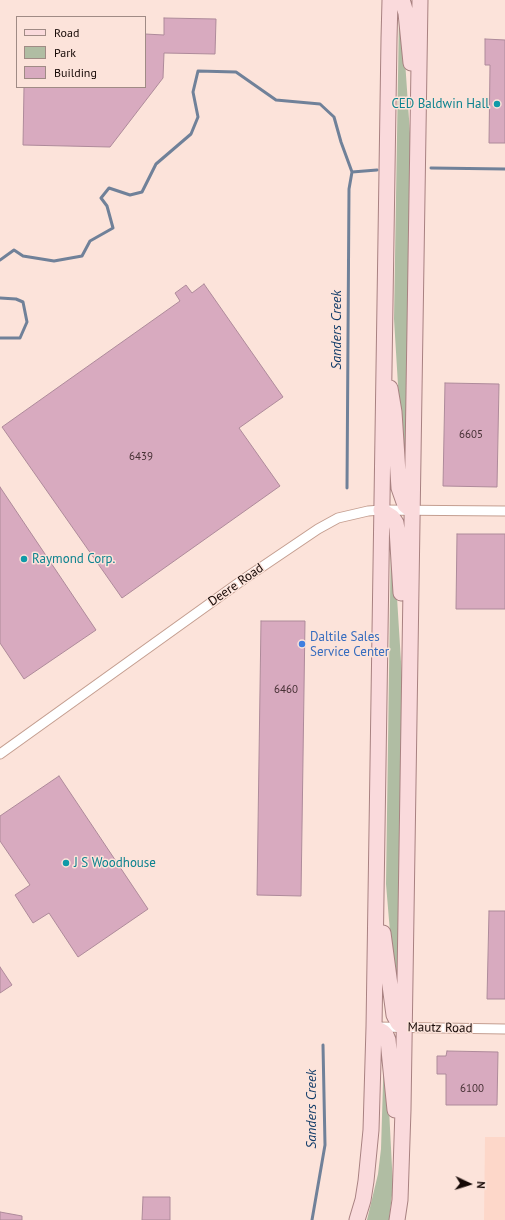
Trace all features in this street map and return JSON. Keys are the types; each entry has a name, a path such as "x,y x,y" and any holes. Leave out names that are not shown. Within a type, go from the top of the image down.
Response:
{"main road":[{"path":"357,1220 363,1200 366,1181 371,1130 374,1027 390,0"},
{"path":"400,0 406,13 409,51 418,118"},
{"path":"397,1220 403,1110 420,0"},
{"path":"384,346 394,412 399,488 405,505 411,510"},
{"path":"382,510 392,517 397,528 401,596 409,667"},
{"path":"376,880 394,1015 398,1023 404,1028"},
{"path":"374,1027 383,1032 388,1040 400,1175"}],"street":[{"name":"Deere Road","path":"0,754 238,584 318,529 338,518 350,514 382,510 505,511"},
{"name":"Mautz Road","path":"374,1027 505,1029"}],"shaded area":[{"path":"485,1137 505,1137 505,1220 484,1220"}],"green space":[{"path":"399,16 402,17 411,148 406,484 404,484 394,319"},
{"path":"391,533 393,533 403,694 398,1004 396,1004 386,884"},
{"path":"384,1050 386,1050 393,1187 389,1220 367,1220 378,1174 381,1149"}],"building":[{"path":"164,18 216,19 215,54 164,53 163,78 110,147 23,145 24,88 146,88 146,34 164,35"},
{"name":"CED Baldwin Hall","path":"485,39 505,40 505,143 489,143 490,65 485,65"},
{"path":"204,284 283,397 239,428 280,486 122,598 2,427 180,301 175,293 186,285 192,293"},
{"path":"445,383 499,384 497,487 443,486"},
{"name":"Raymond Corp.","path":"0,487 96,630 24,679 0,643"},
{"path":"457,534 505,534 505,609 456,609"},
{"path":"261,621 305,621 301,896 257,895"},
{"name":"J S Woodhouse","path":"59,776 148,909 78,957 49,913 33,923 15,895 30,885 0,841 0,816"},
{"path":"489,911 505,911 505,999 487,999"},
{"path":"0,967 12,985 0,993"},
{"path":"447,1051 498,1052 497,1105 446,1105 446,1074 437,1074 437,1056 446,1056"},
{"path":"143,1197 170,1197 170,1220 142,1220"},
{"path":"0,1212 22,1216 22,1220 0,1220"}],"waterway":[{"path":"0,260 14,250 23,256 54,261 82,256 90,241 113,228 107,206 101,198 109,188 130,195 142,192 156,164 191,134 198,117 193,92 198,71 236,72 276,100 320,104 334,117 352,172 377,170"},
{"path":"431,168 505,169"},
{"name":"Sanders Creek","path":"347,488 349,189 352,172"},
{"path":"0,298 16,299 23,302 27,322 20,338 0,338"},
{"name":"Sanders Creek","path":"312,1220 325,1145 323,1045"}],"place":[{"name":"CED Baldwin Hall","path":"497,104"},
{"name":"Raymond Corp.","path":"24,559"},
{"name":"Daltile Sales Service Center","path":"302,644"},
{"name":"J S Woodhouse","path":"66,863"}]}
